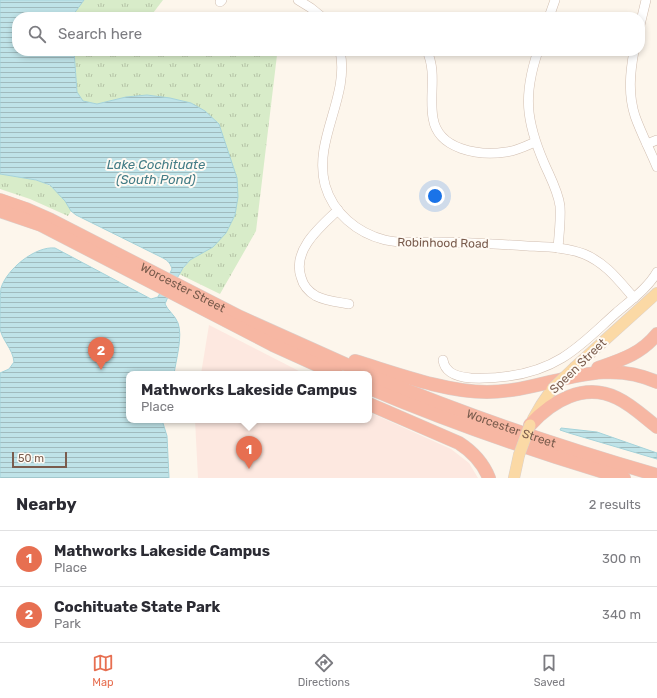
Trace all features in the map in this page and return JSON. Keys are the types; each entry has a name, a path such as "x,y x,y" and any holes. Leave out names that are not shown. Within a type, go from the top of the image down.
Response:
{"highway":[{"name":"Worcester Street","path":"0,200 51,220 247,331 331,371"},
{"name":"Worcester Street","path":"0,211 41,225 159,281"},
{"name":"Worcester Street","path":"175,290 361,371"},
{"path":"247,331 310,371"},
{"path":"294,342 410,378 475,392 497,392 516,390 578,370 630,356 644,348 657,334"},
{"path":"578,370 634,374 657,382"},
{"name":"Worcester Street","path":"372,376 439,403 516,431 657,475"},
{"name":"Worcester Street","path":"372,389 494,436 624,478"},
{"path":"530,425 542,413 560,400 575,394 593,392 607,394 621,400 657,427"},
{"path":"372,405 459,443 476,457 489,478"}],"main road":[{"name":"Speen Street","path":"514,478 519,455 530,425 552,389 578,370 657,293"}],"street":[{"path":"298,0 316,12"},
{"path":"551,12 555,0"},
{"path":"643,12 646,0"},
{"name":"Robinhood Road","path":"341,56 342,65 340,83 324,148 323,162 326,186 329,195 338,210 351,224 375,237 392,242 471,243 558,248 581,253 600,262 634,298"},
{"path":"429,56 433,73 432,116 437,130 442,136 461,149 480,153 508,152 535,142"},
{"path":"536,56 530,75 528,89 529,116 535,142 558,197 560,214 558,248"},
{"path":"632,56 630,83 631,101 637,121 657,167"},
{"path":"647,144 657,140"},
{"path":"338,210 306,244 300,258 299,272 305,286 315,295 349,304"},
{"path":"443,360 444,366 448,370 456,375 466,377 502,377 522,374 539,369 559,360 575,349 634,298 649,283 657,272"}],"shaded area":[{"path":"209,325 298,371 201,371"},
{"path":"372,413 451,449 469,463 478,478 198,478 195,423 372,423"}],"green space":[{"path":"84,0 163,0 154,12 75,12"},
{"path":"74,56 277,56 256,231 220,294 179,274 190,260 200,254 231,161 219,124 205,111 191,103 170,98 147,95 126,97 97,104 82,101 77,92"},
{"path":"0,174 32,179 50,186 65,200 71,211 68,216 30,199 0,189"}],"water":[{"name":"Lake Cochituate (South Pond)","path":"0,0 84,0 75,12 12,12 12,56 74,56 77,92 83,101 97,104 126,97 147,95 170,98 191,103 205,111 219,124 237,178 238,197 235,215 226,233 213,247 190,260 183,268 172,287 165,304 177,320 180,334 174,371 126,371 126,423 163,423 167,436 169,478 0,478 0,373 9,369 14,362 12,353 2,336 0,328 1,288 9,273 15,266 31,255 47,248 55,248 151,299 158,297 172,269 167,260 76,215 50,185 36,180 0,174"},
{"path":"561,428 597,432 657,453 657,459 569,433 560,430"}],"place":[{"name":"Cochituate State Park","path":"101,370"},
{"name":"Mathworks Lakeside Campus","path":"249,469"}]}
